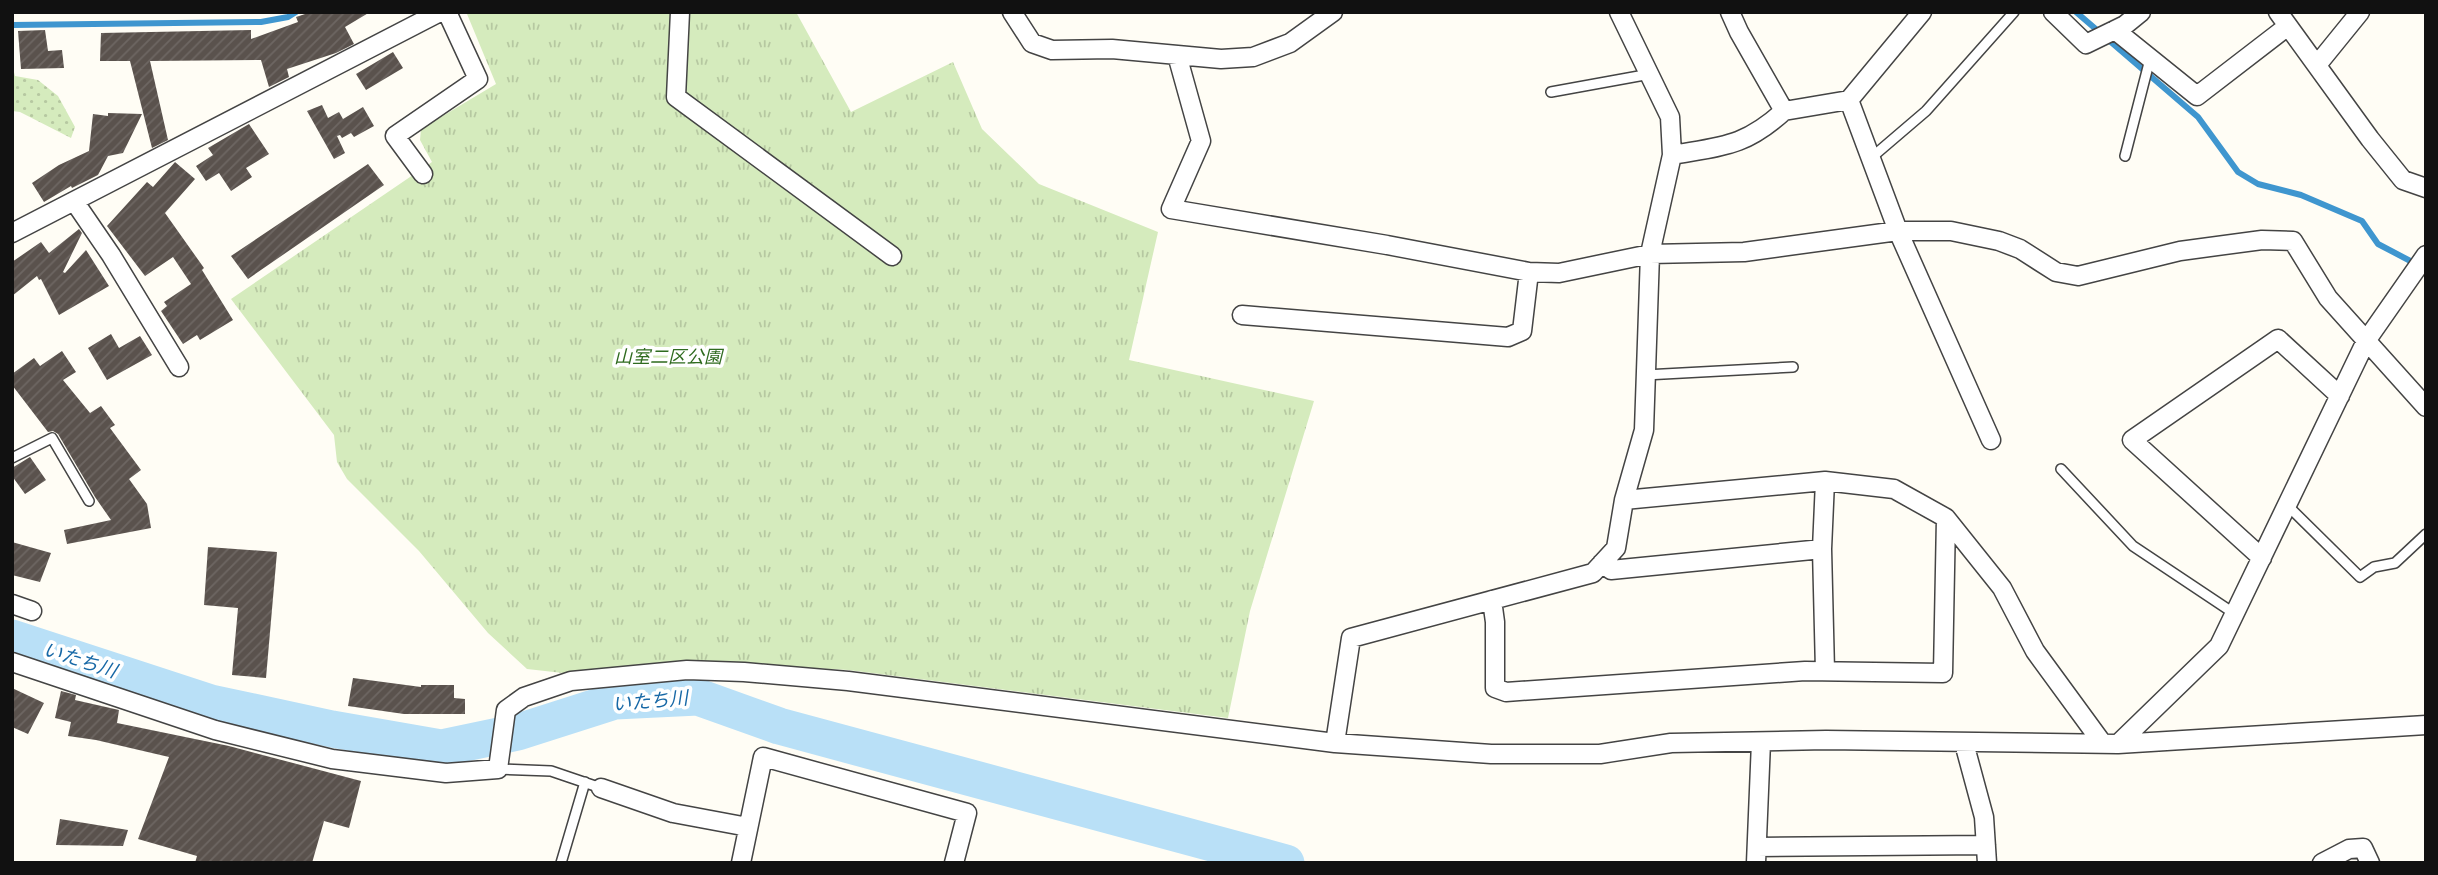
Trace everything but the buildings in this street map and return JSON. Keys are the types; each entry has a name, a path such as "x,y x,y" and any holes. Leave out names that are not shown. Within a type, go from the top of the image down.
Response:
{"street":[{"path":"423,174 395,136 478,79 447,12"},
{"path":"680,12 676,97 892,256"},
{"path":"1012,12 1032,43 1052,50 1112,49 1221,60 1252,57 1290,43 1333,12"},
{"path":"1335,743 1351,638 1593,573 1616,548 1624,500 1644,430 1650,254 1672,155 1671,117 1619,12"},
{"path":"1730,12 1784,111"},
{"path":"1672,155 1736,144 1765,129 1784,111 1849,100 1922,12"},
{"path":"2051,13 2086,44 2115,30 2141,12"},
{"path":"2316,65 2360,12"},
{"path":"12,233 431,14"},
{"path":"2115,30 2197,96 2283,19 2403,180 2426,188"},
{"path":"1177,55 1201,141 1171,209 1388,245 1529,272 1559,273 1650,254 1744,252 1898,231 1951,231 1999,241 2020,249 2056,272 2078,276 2180,251 2262,240 2293,241 2328,298 2426,407"},
{"path":"1849,100 1898,231 1991,440"},
{"path":"74,201 111,255 179,367"},
{"path":"2111,744 2219,646 2367,341 2426,255"},
{"path":"1242,315 1507,337 1522,331 1529,272"},
{"path":"2262,558 2132,440 2278,339 2340,396"},
{"path":"1624,500 1825,481 1894,489 1946,518 2002,588 2035,652 2111,744"},
{"path":"1825,481 1822,549 1825,671"},
{"path":"1492,600 1495,622 1495,688 1506,692 1825,671 1943,673 1946,518"},
{"path":"1602,563 1611,570 1822,549"},
{"path":"12,604 32,611"},
{"path":"12,662 215,730 332,759 446,773 498,769 506,710 523,697 571,681 687,670 861,683 1335,743 1491,754 1600,754 1671,743 1826,740 2111,744 2426,725"},
{"path":"1761,742 1756,855 1987,854 1984,817 1965,743"},
{"path":"741,863 763,757 967,813 954,863"},
{"path":"593,785 673,813 748,827"},
{"path":"2322,863 2348,849 2363,848 2370,863"}],"lane":[{"path":"1871,158 1926,111 2014,12"},
{"path":"2125,156 2150,59"},
{"path":"1551,92 1650,74"},
{"path":"1645,375 1793,367"},
{"path":"12,458 52,438 89,501"},
{"path":"2061,469 2133,546 2235,614"},
{"path":"2287,505 2360,577 2374,567 2395,564 2426,534"},
{"path":"498,769 551,771 593,785 561,863"}],"green space":[{"name":"山室二区公園","path":"796,12 851,112 953,62 982,129 1039,184 1158,232 1129,360 1314,401 1250,611 1228,718 848,670 682,661 563,673 527,669 488,633 419,551 347,479 337,462 334,435 231,299 432,162 420,140 421,129 496,84 467,14"},
{"path":"12,64 15,76 38,80 58,96 75,127 71,138 20,112 12,111"}],"waterway":[{"path":"12,25 261,22 288,17 296,12"},
{"path":"2076,12 2198,117 2238,172 2258,184 2301,195 2362,221 2378,244 2418,265"},
{"name":"いたち川","path":"12,638 211,703 332,729 441,748 518,732 615,701 698,697 779,726 1286,863"}]}
